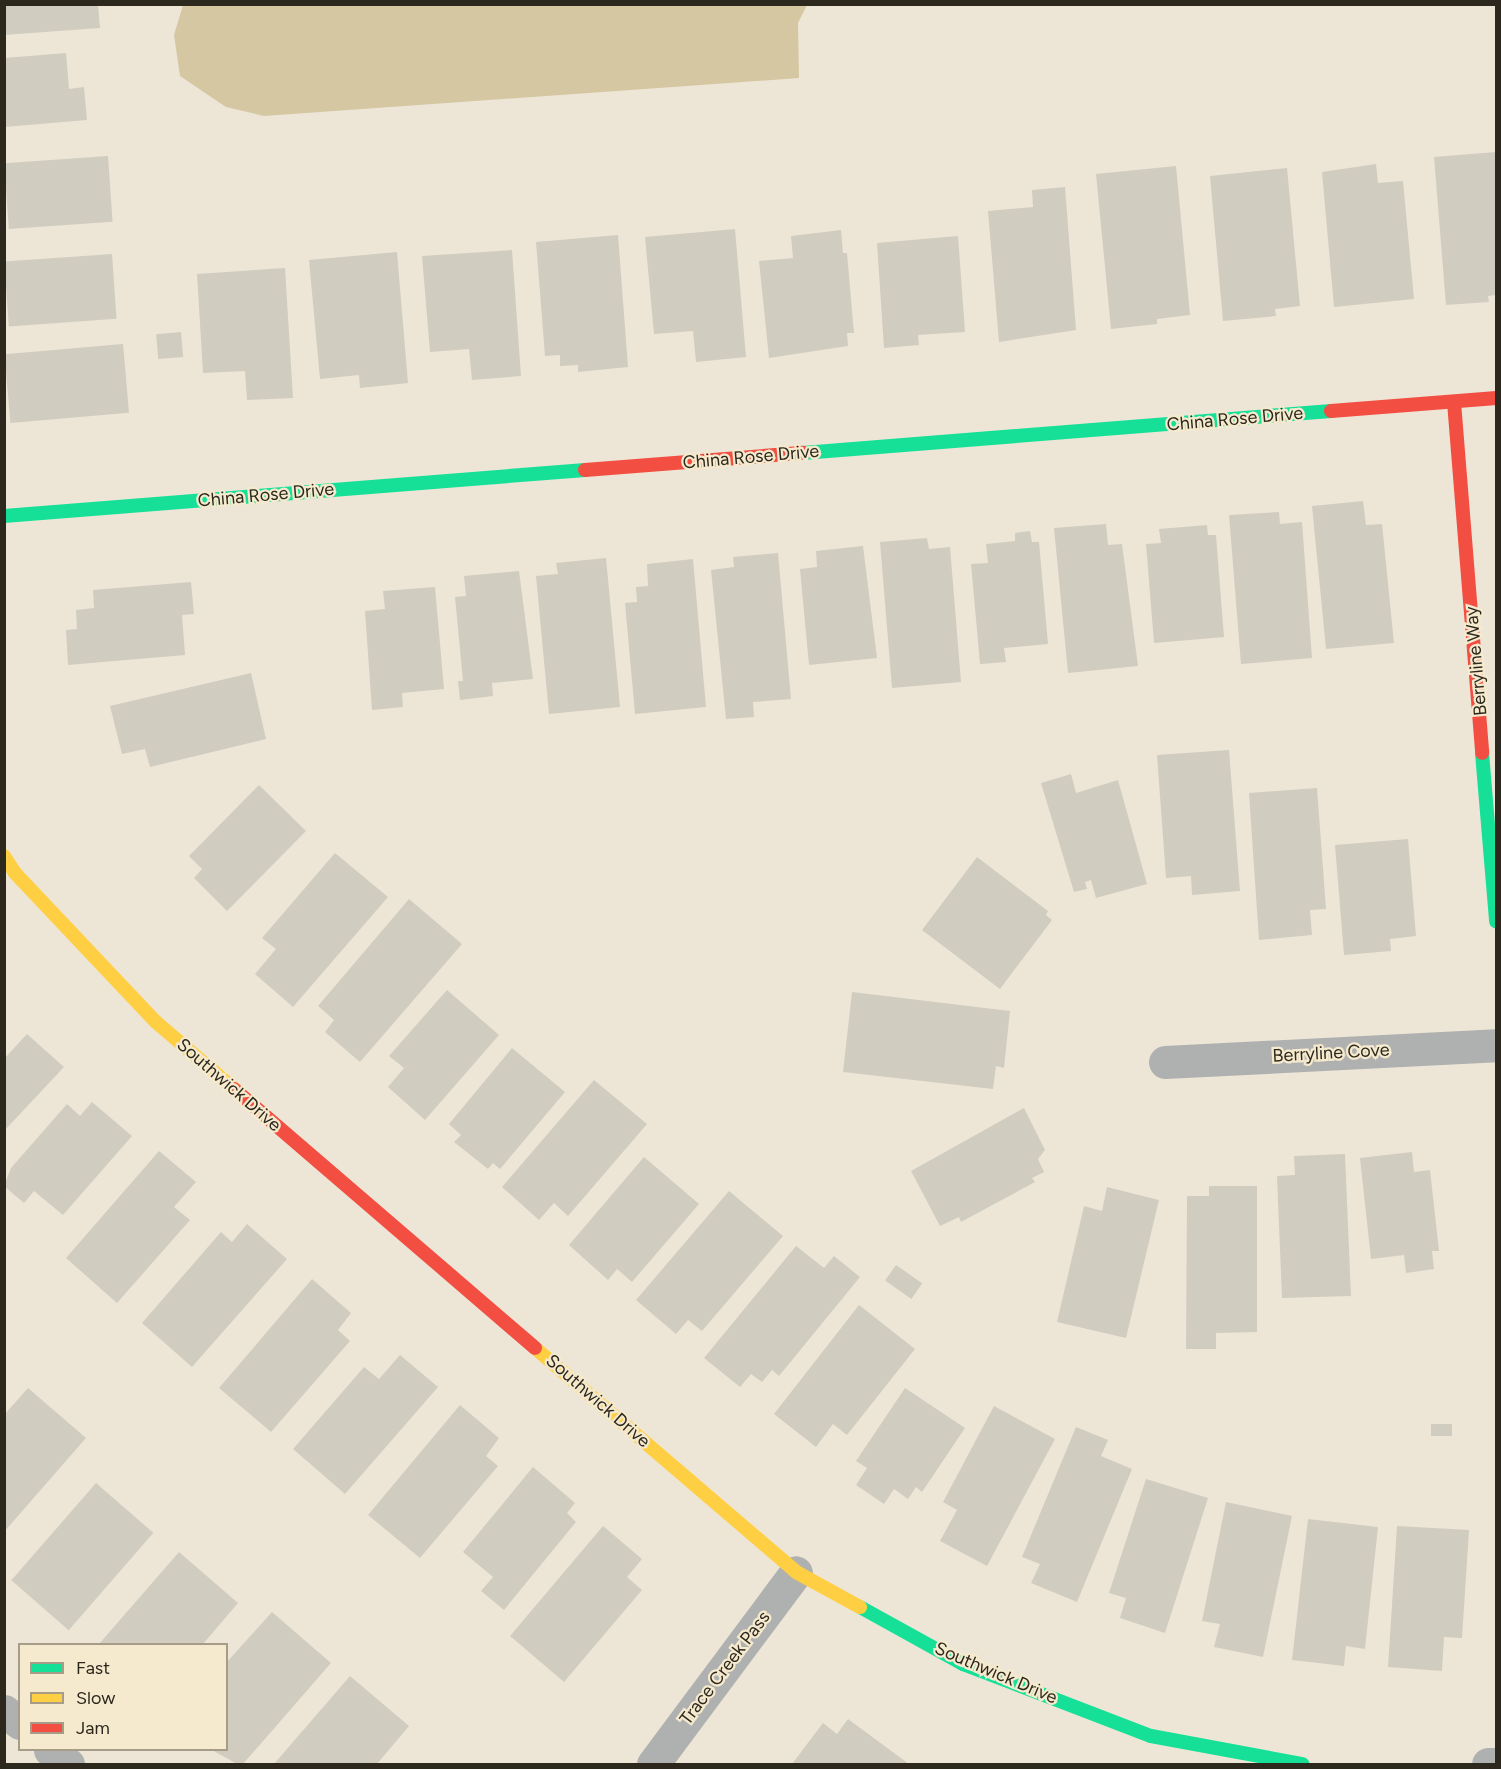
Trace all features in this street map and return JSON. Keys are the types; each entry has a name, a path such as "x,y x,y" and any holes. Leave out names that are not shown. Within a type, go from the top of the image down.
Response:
{"street":[{"name":"China Rose Drive","path":"4,516 1497,398"},
{"name":"Berryline Way","path":"1454,402 1497,921"},
{"name":"Southwick Drive","path":"4,856 15,873 156,1022 796,1572 963,1664 1151,1736 1302,1764"},
{"name":"Berryline Cove","path":"1165,1062 1497,1045"},
{"name":"Trace Creek Pass","path":"653,1764 796,1572"},
{"path":"4,1711 18,1722"},
{"path":"53,1751 68,1764"},
{"path":"1488,1764 1497,1764"}],"shaded area":[{"path":"183,4 807,5 798,23 799,78 264,116 226,107 180,76 174,35"}],"building":[{"path":"4,4 98,4 100,28 4,35"},
{"path":"66,53 69,89 84,87 87,120 4,127 4,58"},
{"path":"1496,152 1496,295 1488,296 1489,302 1446,305 1434,157"},
{"path":"108,156 113,222 9,229 4,163"},
{"path":"1376,164 1378,183 1403,181 1414,299 1334,307 1322,172"},
{"path":"1176,166 1190,315 1157,319 1157,324 1111,329 1096,174"},
{"path":"1287,168 1300,306 1275,309 1276,316 1223,321 1210,176"},
{"path":"1065,187 1076,330 999,342 988,211 1033,207 1032,190"},
{"path":"735,229 746,357 696,362 693,331 654,334 645,237"},
{"path":"841,230 843,253 847,253 854,333 847,333 848,346 769,358 759,261 793,258 791,236"},
{"path":"618,235 628,367 578,372 578,365 560,366 560,355 545,356 536,242"},
{"path":"958,236 965,332 918,335 919,345 884,348 877,243"},
{"path":"512,250 521,376 472,380 469,349 430,352 422,256"},
{"path":"397,252 408,383 360,388 359,375 320,379 309,260"},
{"path":"112,254 117,319 9,326 4,262"},
{"path":"285,268 293,398 247,400 245,371 203,373 197,274"},
{"path":"181,332 183,357 158,359 156,334"},
{"path":"123,344 129,413 10,423 4,354"},
{"path":"1363,501 1366,525 1382,524 1394,643 1326,649 1312,506"},
{"path":"1279,512 1280,524 1302,522 1312,658 1241,664 1229,515"},
{"path":"1106,524 1108,545 1122,544 1138,666 1068,673 1054,528"},
{"path":"1207,525 1208,535 1216,535 1224,637 1154,643 1146,544 1161,543 1159,529"},
{"path":"1030,531 1032,542 1039,542 1048,644 1004,648 1006,662 980,664 971,564 988,563 986,544 1015,541 1015,533"},
{"path":"927,538 929,549 950,547 961,682 892,688 880,542"},
{"path":"863,546 877,658 809,665 800,569 817,567 816,551"},
{"path":"778,553 791,699 753,702 754,717 726,719 711,570 734,567 733,557"},
{"path":"606,558 620,707 549,714 536,576 558,574 556,563"},
{"path":"693,559 706,707 635,714 625,603 637,602 636,587 648,586 647,564"},
{"path":"519,571 533,679 492,683 493,696 460,700 458,681 463,681 455,597 466,596 464,576"},
{"path":"191,582 194,614 182,615 185,655 68,665 66,630 77,629 76,610 94,608 93,590"},
{"path":"435,587 444,689 402,693 403,707 372,710 365,611 385,609 383,591"},
{"path":"251,673 266,739 150,767 145,749 122,754 110,706"},
{"path":"1229,750 1240,891 1192,895 1191,876 1166,878 1157,755"},
{"path":"1071,774 1076,793 1118,780 1147,884 1096,898 1091,880 1085,882 1087,889 1074,892 1041,783"},
{"path":"259,785 306,831 227,911 194,878 202,869 189,856"},
{"path":"1317,788 1326,909 1310,910 1312,935 1259,940 1249,793"},
{"path":"1408,839 1416,936 1390,939 1391,951 1344,955 1335,845"},
{"path":"335,853 388,897 293,1007 255,974 276,949 262,938"},
{"path":"977,857 1048,911 1046,915 1052,920 1000,989 922,930"},
{"path":"409,899 462,944 360,1062 325,1032 334,1020 318,1006"},
{"path":"447,990 499,1035 425,1120 388,1087 404,1068 389,1056"},
{"path":"852,992 1010,1011 1004,1068 996,1066 993,1089 843,1072"},
{"path":"27,1034 64,1067 4,1131 4,1059"},
{"path":"512,1048 565,1092 500,1169 493,1163 488,1169 454,1142 461,1135 449,1124"},
{"path":"594,1080 647,1124 568,1216 554,1203 539,1220 502,1187"},
{"path":"92,1102 132,1136 63,1215 34,1191 24,1203 4,1186 11,1168 67,1104 80,1116"},
{"path":"1024,1108 1045,1150 1038,1159 1044,1172 1032,1178 1035,1182 961,1222 959,1217 940,1226 911,1171"},
{"path":"159,1151 196,1182 174,1207 190,1220 117,1303 66,1258"},
{"path":"1412,1152 1414,1172 1430,1170 1439,1251 1432,1251 1434,1269 1406,1273 1404,1255 1371,1259 1360,1158"},
{"path":"1345,1154 1351,1296 1282,1298 1277,1176 1295,1175 1294,1156"},
{"path":"644,1157 699,1204 632,1282 617,1269 608,1280 569,1245"},
{"path":"1209,1186 1257,1186 1257,1332 1216,1333 1216,1349 1186,1349 1187,1196 1209,1196"},
{"path":"1107,1187 1159,1200 1126,1338 1057,1322 1084,1206 1102,1211"},
{"path":"729,1191 783,1236 702,1331 688,1320 676,1334 636,1300"},
{"path":"247,1224 287,1259 192,1367 142,1323 221,1232 232,1242"},
{"path":"796,1246 824,1268 834,1256 860,1277 779,1376 772,1370 762,1382 751,1374 740,1387 704,1358"},
{"path":"896,1265 922,1283 911,1299 885,1281"},
{"path":"312,1279 351,1313 338,1330 350,1341 271,1432 219,1388"},
{"path":"859,1305 915,1349 847,1435 833,1424 816,1447 774,1414"},
{"path":"400,1355 438,1387 345,1494 293,1449 364,1367 379,1379"},
{"path":"28,1388 86,1438 4,1532 4,1415"},
{"path":"905,1388 965,1428 922,1492 916,1487 908,1499 894,1489 884,1504 856,1485 867,1468 856,1461"},
{"path":"460,1405 499,1438 486,1456 498,1466 420,1558 368,1515"},
{"path":"994,1406 1055,1439 987,1566 940,1541 957,1510 943,1502"},
{"path":"1431,1424 1452,1424 1452,1436 1431,1436"},
{"path":"1076,1427 1108,1440 1101,1456 1132,1469 1077,1602 1031,1583 1040,1564 1022,1557"},
{"path":"533,1467 575,1503 567,1513 576,1522 504,1610 481,1591 493,1577 463,1552"},
{"path":"1146,1479 1208,1498 1165,1633 1120,1618 1126,1598 1109,1593"},
{"path":"96,1483 153,1533 69,1630 11,1580"},
{"path":"1226,1502 1292,1516 1263,1657 1214,1647 1220,1624 1202,1621"},
{"path":"1308,1519 1378,1527 1365,1649 1346,1646 1344,1666 1292,1660"},
{"path":"603,1526 642,1559 627,1577 642,1590 564,1682 510,1636"},
{"path":"1397,1526 1469,1530 1462,1638 1444,1637 1442,1671 1388,1667"},
{"path":"179,1552 238,1603 204,1643 100,1643"},
{"path":"272,1612 331,1663 243,1764 237,1764 214,1751 228,1751 228,1661"},
{"path":"350,1676 409,1726 377,1764 274,1764"},
{"path":"848,1719 909,1764 792,1764 823,1723 837,1734"}],"traffic: fast":[{"path":"803,453 1331,411"},
{"path":"4,516 585,470"},
{"path":"1482,753 1496,921"},
{"path":"860,1607 963,1664 1151,1736 1302,1764"}],"traffic: slow":[{"path":"4,856 15,873 156,1022 234,1089"},
{"path":"535,1348 796,1572 860,1607"}],"traffic: jam":[{"path":"1331,411 1496,398"},
{"path":"1454,402 1482,753"},
{"path":"585,470 803,453"},
{"path":"234,1089 535,1348"}]}
